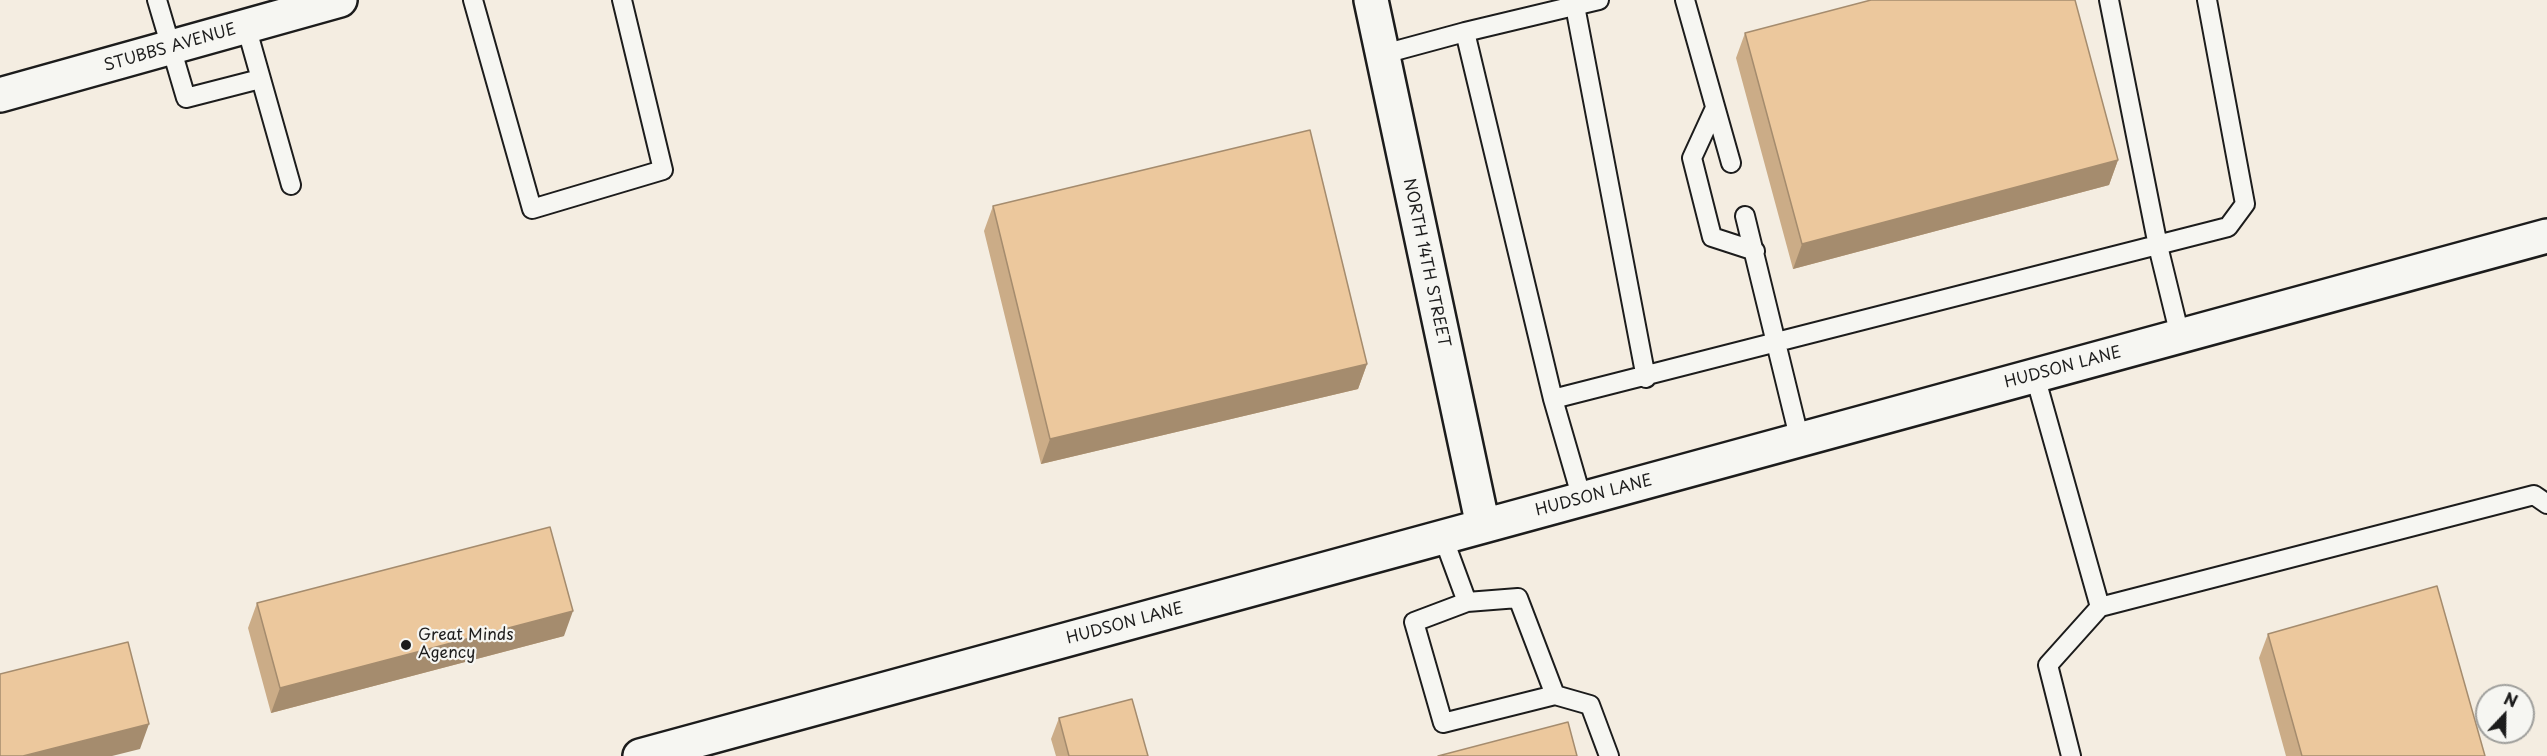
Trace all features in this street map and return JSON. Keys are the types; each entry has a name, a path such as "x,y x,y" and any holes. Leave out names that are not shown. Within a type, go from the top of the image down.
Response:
{"street":[{"name":"STUBBS AVENUE","path":"0,95 340,0"},
{"name":"NORTH 14TH STREET","path":"1371,0 1380,55 1483,526"},
{"name":"HUDSON LANE","path":"640,756 2547,236"}],"lane":[{"path":"157,0 186,98 261,80"},
{"path":"473,0 532,209 663,170 622,0"},
{"path":"1380,55 1599,0"},
{"path":"1685,0 1731,163"},
{"path":"2109,0 2158,246 2180,336"},
{"path":"1553,399 1646,378 2228,227 2245,204 2207,0"},
{"path":"1575,6 1646,378"},
{"path":"246,26 291,185"},
{"path":"1466,32 1553,399 1582,499"},
{"path":"1715,108 1692,158 1712,237 1755,252"},
{"path":"1745,216 1800,441"},
{"path":"2035,376 2100,607"},
{"path":"2071,756 2048,665 2100,607 2534,495 2547,504"},
{"path":"1443,537 1467,602"},
{"path":"1555,695 1518,598 1467,602 1414,622 1443,723 1555,695 1590,705 1610,756"}],"building":[{"path":"1871,0 2075,0 2118,160 1802,244 1745,33"},
{"path":"1310,130 1367,364 1050,439 993,206"},
{"path":"550,527 573,611 280,688 257,603"},
{"path":"2437,586 2475,721 2475,744 2482,744 2485,756 2302,756 2268,634"},
{"path":"128,642 149,724 23,756 0,756 0,674"},
{"path":"1132,699 1148,756 1069,756 1059,718"},
{"path":"1568,722 1577,756 1438,756"}],"place":[{"name":"Great Minds Agency","path":"406,645"}]}
